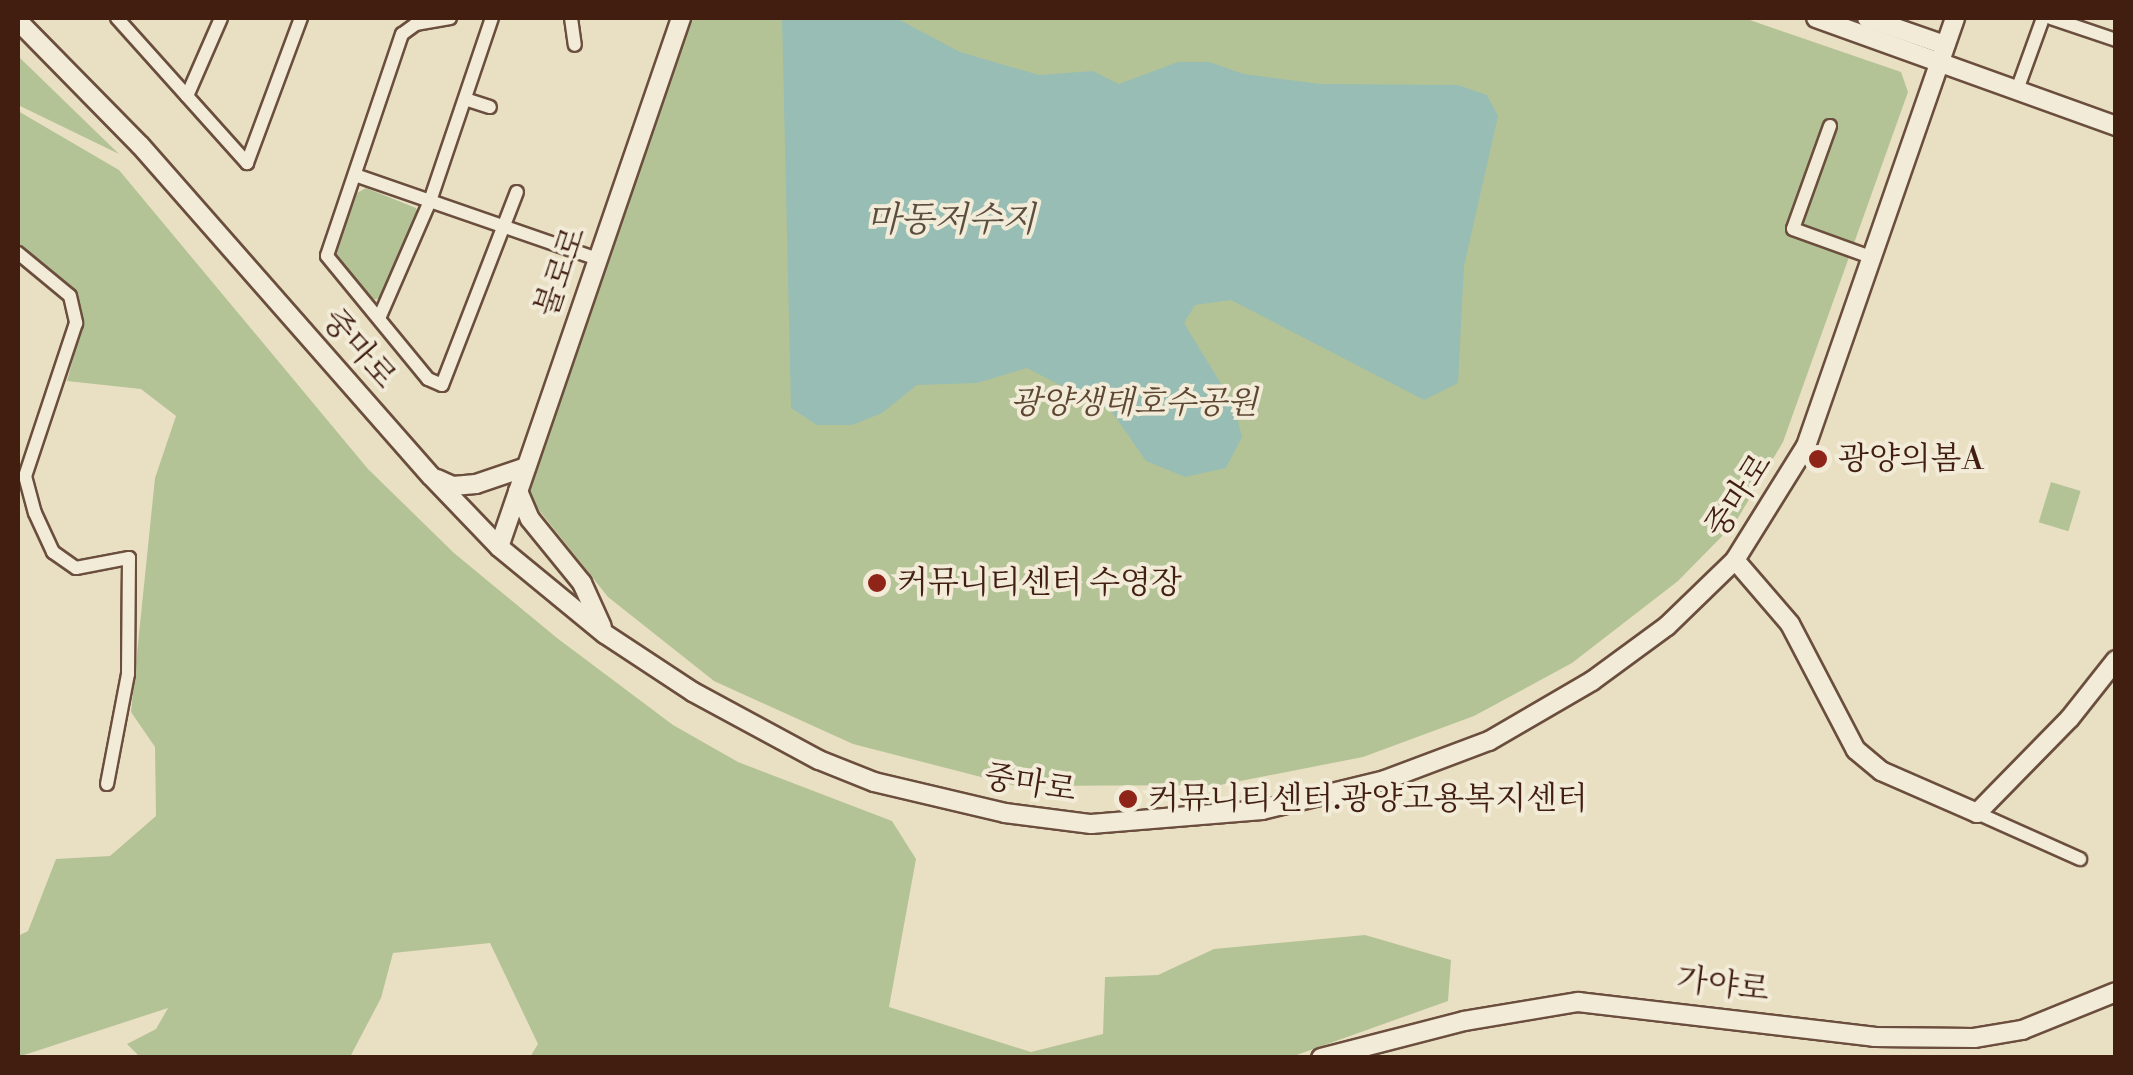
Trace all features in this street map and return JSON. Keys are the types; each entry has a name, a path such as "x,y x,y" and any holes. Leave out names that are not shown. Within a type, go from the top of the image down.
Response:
{"street":[{"path":"117,18 247,163 301,18"},
{"path":"187,96 221,18"},
{"path":"450,18 416,24 402,34 327,256 380,316 428,380 442,385 517,192"},
{"path":"380,316 430,201 492,18"},
{"path":"571,18 576,46"},
{"name":"불로로","path":"499,546 681,18"},
{"path":"1816,18 1942,53"},
{"path":"1867,18 2018,90 2116,126"},
{"name":"중마로","path":"19,21 140,145 430,476 499,546 605,634 751,726 874,782 1005,814 1091,824 1199,819 1385,780 1488,741 1592,681 1668,626 1735,560 1806,446 1955,18"},
{"path":"2018,90 2043,18"},
{"path":"2051,18 2116,40"},
{"path":"464,99 490,108"},
{"path":"1830,126 1792,229 1873,258"},
{"path":"355,175 598,259"},
{"path":"18,253 70,296 76,323 24,476 34,512 53,552 76,568 129,558 128,674 108,784"},
{"path":"430,476 453,486 476,484 526,467"},
{"path":"526,467 516,498 582,583 605,634"},
{"path":"1735,560 1790,624 1856,750 1881,771 2080,859"},
{"path":"1977,813 2116,660"},
{"name":"가야로","path":"1321,1058 1464,1021 1578,1002 1874,1037 1974,1038 2022,1030 2116,992"}],"green space":[{"name":"광양생태호수공원","path":"689,18 1744,18 1901,72 1908,92 1783,442 1735,523 1678,581 1572,663 1474,716 1363,757 1220,785 1016,786 853,744 714,681 608,597 519,485"},
{"path":"18,56 119,154 18,105"},
{"path":"18,111 119,170 368,469 454,553 557,638 673,725 738,762 892,821 916,859 889,1007 1031,1052 1103,1034 1105,977 1158,975 1214,949 1365,935 1451,960 1448,1001 1291,1057 530,1057 538,1044 490,943 393,953 381,998 350,1057 140,1057 127,1044 156,1029 168,1008 18,1057 18,936 28,931 56,859 110,856 156,816 155,747 131,712 155,478 176,416 141,389 67,381 83,322 80,305 63,280 18,248"},
{"path":"366,188 416,208 419,216 383,297 373,300 334,255 357,193"},
{"path":"2051,482 2081,491 2068,531 2039,522"}],"water":[{"name":"마동저수지","path":"782,18 896,18 960,52 1039,75 1093,71 1119,84 1178,62 1209,62 1244,74 1320,84 1458,85 1487,95 1498,116 1464,266 1458,383 1424,400 1231,300 1195,305 1184,323 1234,405 1242,437 1226,468 1185,477 1146,461 1112,412 1027,368 977,383 917,385 882,413 852,425 817,425 791,408"}],"place":[{"name":"광양의봄A","path":"1818,459"},
{"name":"커뮤니티센터 수영장","path":"877,583"},
{"name":"커뮤니티센터.광양고용복지센터","path":"1128,799"}]}
